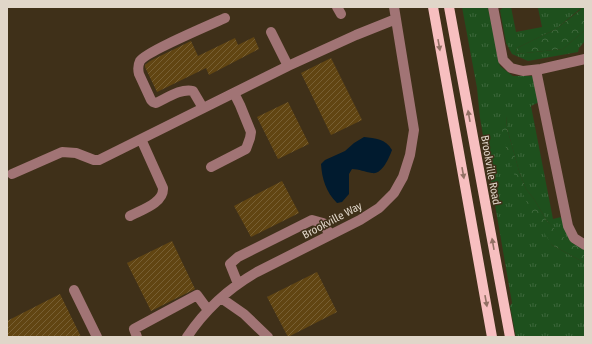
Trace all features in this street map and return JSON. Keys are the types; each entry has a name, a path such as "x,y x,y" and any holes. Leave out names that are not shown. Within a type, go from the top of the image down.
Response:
{"main road":[{"path":"432,7 492,337"},
{"name":"Brookville Road","path":"450,7 510,337"}],"street":[{"name":"Brookville Way","path":"187,337 194,326 208,310 220,298 238,284 257,272 360,220 379,208 394,193 403,177 408,162 414,130 394,7"},
{"path":"493,7 503,60 511,68 523,71 536,70 585,59"},
{"path":"203,108 191,90 185,90 156,103 153,102 138,69 140,61 144,57 225,18"},
{"path":"12,174 62,152 76,153 94,160 99,160 288,66 356,35 396,19"},
{"path":"271,32 288,66"},
{"path":"536,70 568,226 574,238 585,245"},
{"path":"211,167 246,149 250,138 251,132 234,93"},
{"path":"130,216 159,199 163,192 163,188 141,139"},
{"path":"238,284 230,264 238,257 312,220 323,222 330,235"},
{"path":"74,290 97,337"},
{"path":"137,337 134,329 196,295 208,310"},
{"path":"220,298 244,314 268,337"}],"green space":[{"path":"462,7 488,7 500,66 513,76 533,76 539,102 531,106 553,219 561,217 574,244 560,236 547,221 534,199 526,189 519,171 507,128 506,116 506,148 552,245 585,263 585,337 516,337 510,306 512,303 480,118 477,88"},
{"path":"504,7 511,7 516,32 542,27 538,8 582,7 556,29 517,48 515,54 563,49 585,30 585,41 579,48 578,52 528,61 512,54 506,43 500,10"},
{"path":"582,7 585,7 585,30 563,49 515,54 517,48 556,29"},
{"path":"506,116 507,128 519,171 526,189 534,199 547,221 560,235 585,249 585,263 552,245 532,214 513,172 506,148 499,117"}],"water":[{"path":"364,137 387,143 392,150 391,153 382,169 376,173 352,169 349,174 349,194 342,202 337,203 325,185 321,164 325,160 345,151"}],"building":[{"path":"254,37 259,49 209,75 206,68 157,92 145,67 145,65 150,61 191,41 198,56 235,38 238,45"},
{"path":"331,58 362,120 331,135 301,73"},
{"path":"288,102 309,144 278,159 257,117"},
{"path":"282,181 299,213 251,237 234,206"},
{"path":"172,241 195,289 151,311 127,263"},
{"path":"317,272 337,312 288,337 267,297"},
{"path":"60,294 81,337 7,337 7,321"}]}
